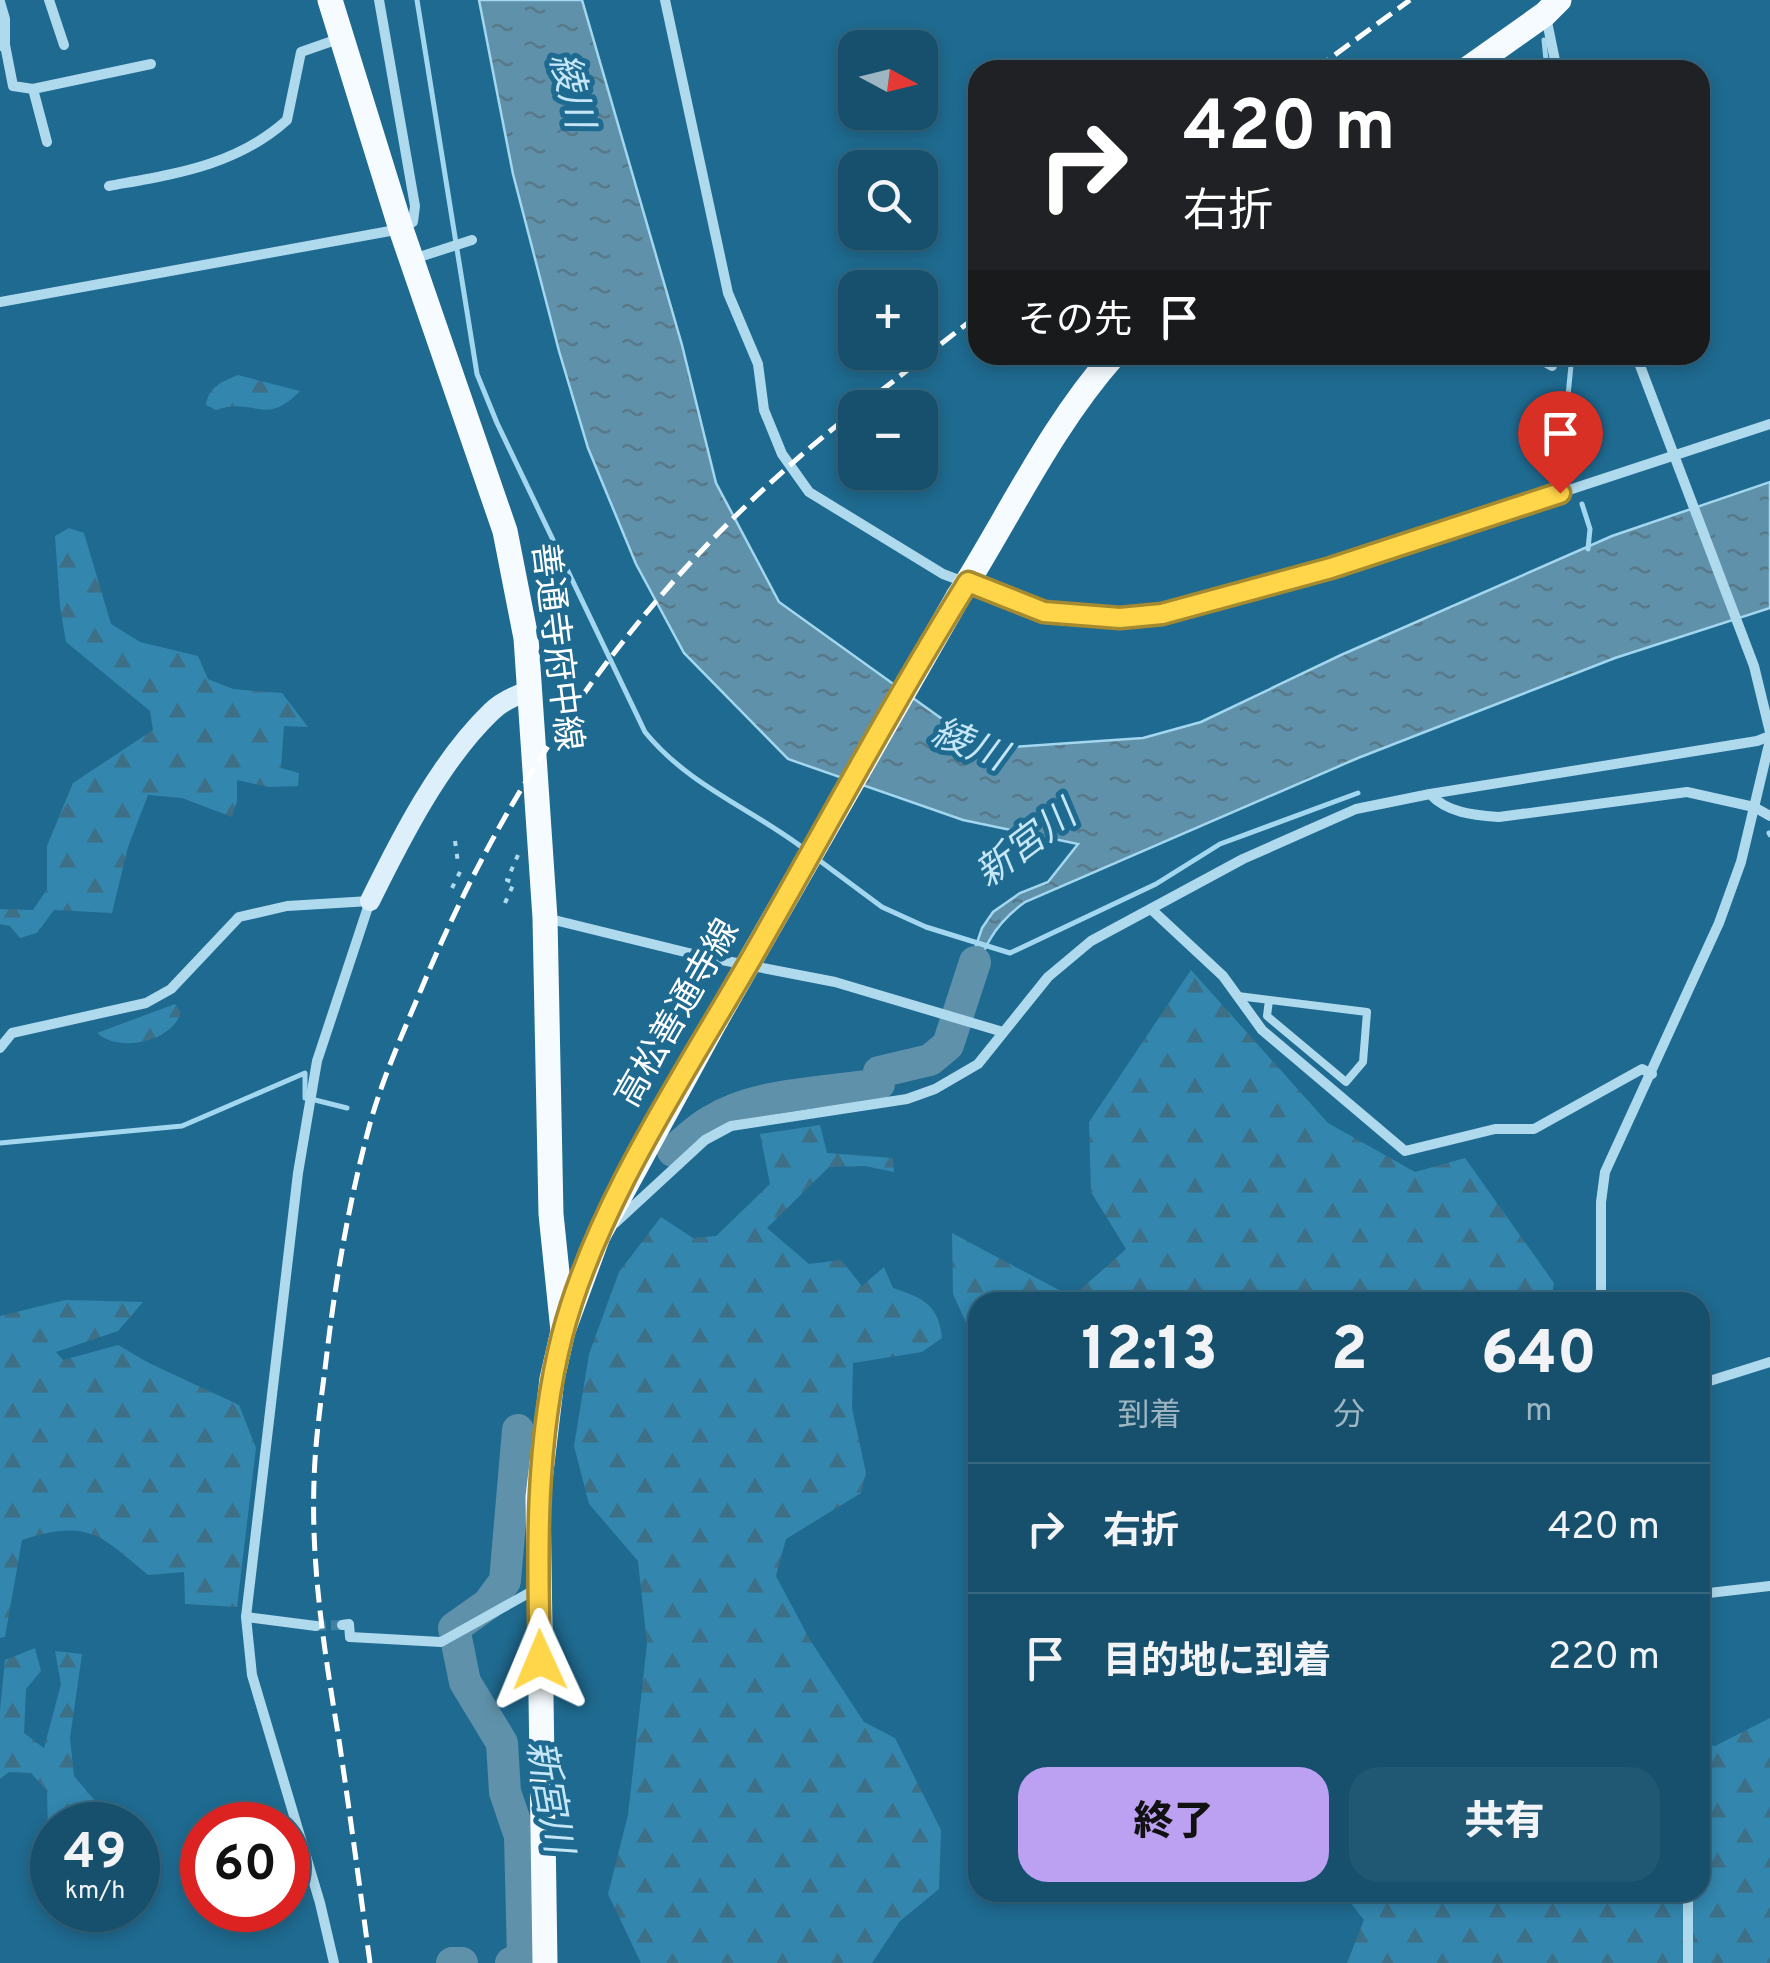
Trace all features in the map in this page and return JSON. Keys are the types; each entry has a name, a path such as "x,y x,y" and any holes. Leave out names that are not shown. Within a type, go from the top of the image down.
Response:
{"main road":[{"name":"善通寺府中線","path":"330,0 401,229 505,531 526,638 545,918 552,1230 563,1331"},
{"path":"1480,60 1552,7"},
{"name":"高松善通寺線","path":"545,1963 538,1497 547,1408 563,1331 598,1236 716,1020 1049,445 1105,365"},
{"path":"552,1230 566,1241 598,1236"}],"street":[{"path":"49,0 64,45"},
{"path":"0,302 401,229 412,222 415,206 379,0"},
{"path":"665,0 728,293 758,364 764,410 782,454 809,492 963,590 1044,612 1120,618 1162,614 1331,568 1770,424"},
{"path":"0,2 5,19 2,45 13,86 33,89 151,64"},
{"path":"1552,7 1556,60"},
{"path":"109,186 202,168 224,161 267,136 287,120 302,52 342,37"},
{"path":"33,89 47,142"},
{"path":"412,260 467,241"},
{"path":"1601,1292 1605,1172 1719,924 1741,862 1770,736 1754,666 1640,365"},
{"path":"334,1963 252,1676 246,1617 282,1296 307,1117 330,1016 370,901 414,817 464,742 492,709 531,690"},
{"path":"598,1236 705,1140 730,1126 907,1099 936,1088 978,1064 1048,977 1090,941 1243,859 1356,809 1770,736"},
{"path":"1430,794 1440,806 1499,818 1687,792 1754,807 1770,816"},
{"path":"0,1048 12,1033 146,1003 170,989 239,918 286,906 370,901"},
{"path":"1150,909 1210,964 1282,1049 1405,1150 1495,1129 1534,1129 1642,1069 1652,1074"},
{"path":"545,918 700,956 836,982 1003,1032"},
{"path":"1710,1381 1770,1362"},
{"path":"1710,1593 1770,1586"},
{"path":"342,1625 349,1624 350,1636 441,1642 538,1588"},
{"path":"246,1617 316,1626"},
{"path":"1688,1902 1688,1963"}],"lane":[{"path":"1237,996 1367,1012 1363,1062 1346,1082 1267,1016 1268,1000"}],"path":[{"path":"452,888 460,864 455,841"},
{"path":"505,903 514,883 507,880 524,842"}],"green space":[{"path":"238,375 300,391 288,402 268,410 241,406 216,410 206,405 213,389"},
{"path":"69,528 84,533 111,624 140,642 198,656 208,679 233,689 282,693 308,727 284,726 281,768 299,773 298,786 269,787 237,780 232,817 182,798 148,795 128,847 112,913 54,910 37,933 20,938 10,926 0,924 0,909 33,910 47,889 47,846 73,783 153,730 150,711 66,642 55,536"},
{"path":"1191,970 1328,1123 1415,1172 1465,1158 1554,1283 1553,1292 1078,1292 1126,1249 1091,1192 1089,1122"},
{"path":"175,1004 181,1013 167,1031 156,1037 131,1043 97,1033"},
{"path":"820,1125 827,1153 893,1158 894,1172 865,1166 829,1167 767,1228 809,1264 841,1260 862,1286 884,1267 893,1288 920,1299 933,1310 942,1338 922,1352 853,1363 852,1408 866,1473 861,1493 786,1539 776,1576 810,1640 864,1722 895,1738 941,1830 939,1889 900,1921 872,1963 641,1963 608,1894 628,1815 647,1644 638,1561 589,1504 574,1446 589,1354 619,1272 661,1217 693,1238 716,1236 770,1184 760,1134"},
{"path":"952,1233 1063,1292 968,1292 968,1327 953,1294"},
{"path":"65,1300 143,1302 118,1331 56,1352 63,1360 118,1345 239,1405 256,1448 237,1607 185,1604 184,1572 148,1575 104,1540 78,1531 63,1531 22,1540 5,1637 0,1638 0,1316"},
{"path":"35,1648 41,1671 26,1689 24,1733 44,1748 61,1684 55,1651 82,1654 70,1738 74,1776 96,1802 47,1802 47,1791 31,1773 9,1772 0,1779 5,1660"},
{"path":"1770,1718 1770,1963 1347,1963 1364,1920 1350,1902 1710,1902 1710,1744 1715,1746"}],"water":[{"name":"綾川","path":"479,0 582,0 682,345 716,483 779,602 984,749 1143,738 1201,722 1341,655 1612,536 1770,482 1770,608 1615,658 1358,758 1025,902 993,935 964,1004 957,1001 982,928 993,912 1020,893 1048,882 1078,844 963,820 788,759 684,653 636,564 588,448 513,174"}],"waterway":[{"path":"417,0 477,374 497,423 645,732 680,767 803,848"},
{"path":"1544,40 1546,60"},
{"path":"1571,365 1567,406 1571,472"},
{"path":"1582,504 1590,529 1588,549"},
{"path":"816,858 882,907 926,927 1010,953 1156,884 1220,844 1358,793"},
{"name":"新宮川","path":"673,1151 696,1131 730,1111 793,1095 879,1084 879,1072 930,1060 948,1045 975,962"},
{"path":"0,1143 182,1126 305,1073 305,1098"},
{"path":"315,1100 347,1108"},
{"name":"新宮川","path":"511,1963 523,1958 520,1836 505,1792 502,1743 465,1682 454,1628 488,1604 505,1581 518,1430"},
{"name":"新宮川","path":"452,1963 462,1963"}],"tunnel":[{"path":"316,1626 342,1625"}],"railway":[{"path":"1328,60 1410,0"},
{"path":"882,390 968,323"},
{"path":"370,1963 324,1644 314,1515 317,1436 334,1303 348,1217 373,1112 400,1039 461,901 503,820 550,743 658,599 784,470 838,425"}],"route":[{"path":"540,1660 538,1497 547,1408 563,1331 598,1236 662,1114 968,582 1044,612 1120,618 1162,614 1331,568 1560,493"}]}
